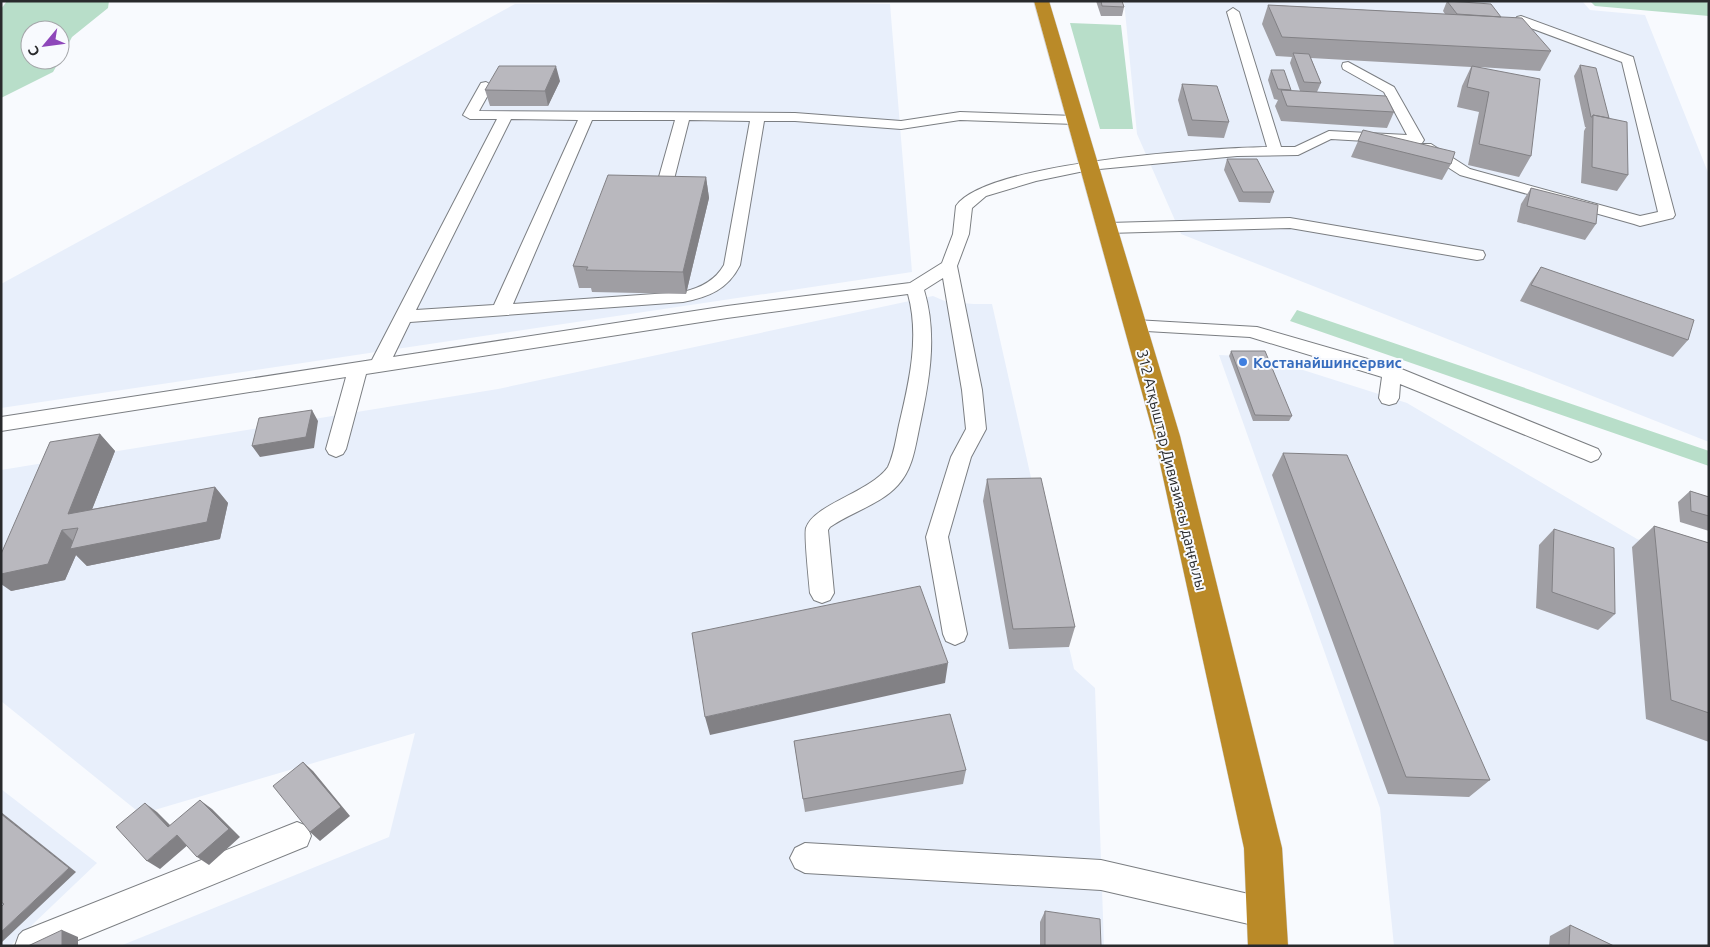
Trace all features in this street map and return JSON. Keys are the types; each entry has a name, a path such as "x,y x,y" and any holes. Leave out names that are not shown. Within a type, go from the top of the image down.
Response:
{"highway":[{"name":"312 Атқыштар Дивизиясы даңғылы","path":"1041,1 1167,436 1261,839 1267,930"}],"lane":[{"path":"1233,12 1275,151"},
{"path":"1348,66 1389,90 1417,140 1465,172 1640,221 1667,215 1628,60 1521,20"},
{"path":"486,86 470,115 758,116 901,125 960,116 1075,120"},
{"path":"379,366 506,115"},
{"path":"501,310 587,115"},
{"path":"663,191 683,115"},
{"path":"403,318 682,297 699,294 721,281 728,274 732,265 758,116"},
{"path":"955,634 937,537 961,457 976,429 972,390 949,266 960,234 964,206 981,193 1033,176 1089,166 1237,152 1298,151 1329,136 1417,140"},
{"path":"1108,228 1290,222 1477,255"},
{"path":"1,424 727,312 915,288 949,266"},
{"path":"822,593 818,529 822,521 882,487 896,473 904,451 916,401 923,348 919,299 915,288"},
{"path":"1135,326 1251,331 1392,373 1591,454"},
{"path":"336,449 358,369"},
{"path":"1389,398 1392,373"},
{"path":"30,946 34,942 297,836"},
{"path":"805,858 1101,875 1267,930"}],"shaded area":[{"path":"1124,1 1582,1 1590,10 1645,15 1709,175 1709,442 1181,234 1137,134"},
{"path":"763,2 890,4 912,272 1,408 1,284 515,4 705,4"},
{"path":"933,296 947,302 992,304 1074,669 1095,688 1104,946 120,946 389,837 415,733 141,814 1,701 1,470 498,389"},
{"path":"1219,355 1262,357 1407,403 1637,539 1709,562 1709,946 1394,946 1380,808"},
{"path":"1,789 97,863 10,946 1,946"}],"green space":[{"path":"7,1 109,1 108,8 72,37 70,41 70,20 20,20 20,70 54,70 1,98 1,9"},
{"path":"1590,1 1706,1 1709,5 1709,16 1595,6"},
{"path":"1070,23 1121,25 1133,129 1100,129"},
{"path":"1297,310 1709,451 1709,466 1290,321"}],"building":[{"path":"1101,1 1122,1 1124,7 1102,6"},
{"path":"1447,1 1491,4 1501,17 1457,14"},
{"path":"1268,5 1522,18 1551,51 1282,37"},
{"path":"1293,53 1309,54 1321,83 1304,82"},
{"path":"1580,65 1596,68 1609,118 1593,115 1591,117"},
{"path":"499,66 556,66 545,91 485,90"},
{"path":"1472,66 1540,79 1531,156 1479,144 1489,92 1467,87"},
{"path":"1271,70 1284,70 1291,90 1278,89"},
{"path":"1182,84 1217,86 1229,122 1192,120"},
{"path":"1281,90 1386,96 1394,112 1287,106"},
{"path":"1593,115 1627,122 1628,175 1592,167"},
{"path":"1363,130 1455,152 1451,164 1358,141"},
{"path":"1227,159 1257,159 1274,192 1243,192"},
{"path":"608,175 706,177 683,272 586,270 588,267 573,266"},
{"path":"1531,188 1598,205 1596,224 1527,206"},
{"path":"1541,267 1694,320 1688,340 1531,285"},
{"path":"1231,351 1265,351 1292,416 1255,415"},
{"path":"312,410 306,437 252,446 259,418"},
{"path":"100,434 68,514 215,487 207,522 70,549 78,528 62,530 48,564 1,574 1,554 50,442"},
{"path":"1283,453 1347,455 1490,780 1406,777"},
{"path":"1041,478 1075,627 1013,629 987,479"},
{"path":"1690,491 1709,497 1709,516 1691,511"},
{"path":"1654,526 1709,543 1709,713 1671,700"},
{"path":"1554,529 1614,548 1615,614 1552,592"},
{"path":"920,586 948,663 705,717 692,633"},
{"path":"950,714 966,770 803,799 794,741"},
{"path":"303,762 341,807 310,832 273,786"},
{"path":"200,800 229,829 197,857 177,835 147,861 116,827 145,803 168,827"},
{"path":"1,814 69,868 1,932 1,907 4,904 1,902"},
{"path":"1045,911 1100,919 1101,946 1045,946"},
{"path":"1570,925 1614,946 1569,946"},
{"path":"62,930 62,946 28,946"}],"place":[{"name":"Костанайшинсервис","path":"1243,362"}]}
